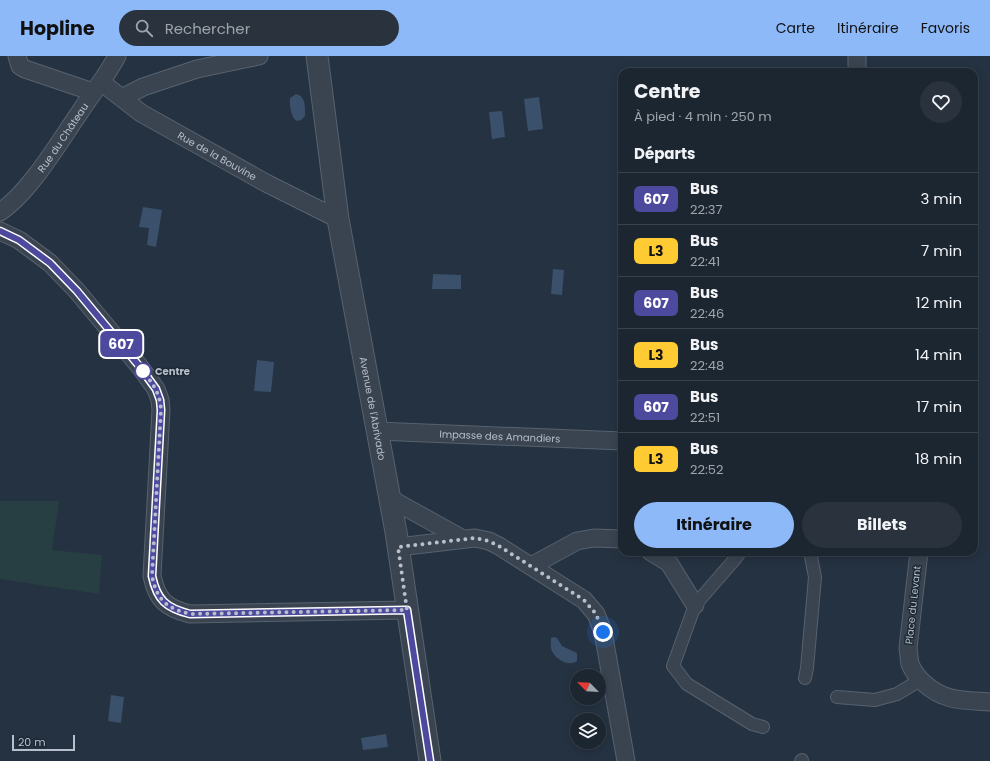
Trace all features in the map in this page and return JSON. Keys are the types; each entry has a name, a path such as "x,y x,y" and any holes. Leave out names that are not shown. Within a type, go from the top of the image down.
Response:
{"street":[{"name":"Rue de la Bouvine","path":"17,56 20,66 25,69 97,87 122,98 141,113 266,183 338,220"},
{"name":"Rue du Château","path":"0,212 11,205 38,172 117,56"},
{"path":"122,98 143,87 197,69 259,56"},
{"name":"Avenue de l'Abrivado","path":"317,56 338,220 398,547 430,761"},
{"path":"857,56 857,68"},
{"path":"0,231 19,240 50,263 72,286 140,367 156,389 160,400 161,410 152,576 154,590 163,602 176,611 190,614 407,610"},
{"name":"Impasse des Amandiers","path":"377,431 618,441"},
{"path":"389,498 463,539"},
{"path":"398,547 475,538 489,541 584,600 596,614 603,632 626,761"},
{"path":"531,566 577,541 594,538 618,539"},
{"path":"658,556 669,563 695,606"},
{"path":"737,556 695,606 673,666 687,684 752,724 763,727"},
{"path":"805,678 815,578 811,556"},
{"name":"Place du Levant","path":"919,556 908,648 910,664 920,680"},
{"path":"837,697 876,700 897,694 920,680 932,690 944,697 958,700 990,702"}],"green space":[{"path":"0,501 59,501 52,550 102,555 99,594 0,579"}],"water":[{"path":"296,94 302,97 305,109 305,116 301,120 297,121 291,112 290,102 290,98"},
{"path":"539,97 543,129 528,131 524,99"},
{"path":"502,111 505,137 492,139 489,112"},
{"path":"143,207 162,210 156,247 147,245 149,228 139,227"},
{"path":"553,269 564,270 562,295 551,294"},
{"path":"433,274 461,275 461,289 432,289"},
{"path":"257,360 274,362 271,392 254,391"},
{"path":"551,638 557,638 562,646 577,653 577,661 574,663 567,663 556,657 551,646"},
{"path":"111,695 124,697 121,723 108,721"},
{"path":"386,734 388,747 363,750 361,738"}],"bus line":[{"name":"607","path":"0,231 19,240 50,263 77,291 140,367 156,389 160,400 161,410 152,576 154,590 163,602 176,611 190,614 407,610 430,761"}],"place":[{"name":"Centre","path":"143,371"}],"route":[{"path":"143,371 140,367 156,389 160,400 161,410 152,576 154,590 163,602 176,611 190,614 407,610 398,547 475,538 489,541 499,546 584,600 596,614 603,632"}]}
